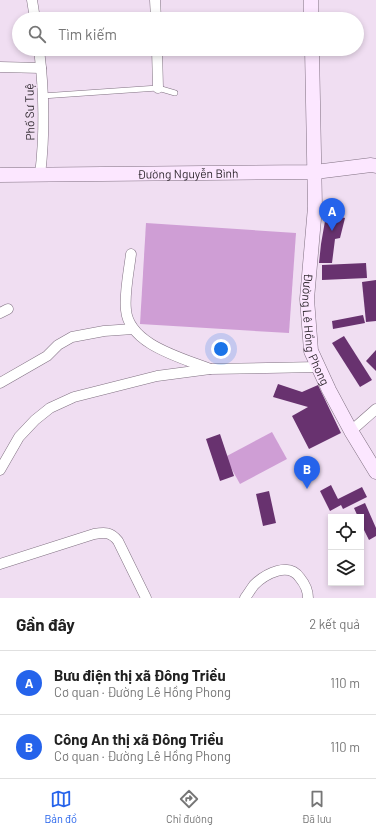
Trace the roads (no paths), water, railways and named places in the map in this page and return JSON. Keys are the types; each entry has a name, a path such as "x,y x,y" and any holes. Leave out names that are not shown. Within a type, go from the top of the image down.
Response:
{"street":[{"path":"32,0 34,12"},
{"path":"155,0 156,12"},
{"path":"311,0 311,12"},
{"name":"Phố Sư Tuệ","path":"40,56 43,148 40,175"},
{"path":"157,56 158,88"},
{"name":"Đường Lê Hồng Phong","path":"312,56 315,206 307,299 311,351 351,431 375,469"},
{"path":"0,67 41,68"},
{"path":"369,166 376,161"},
{"name":"Đường Nguyễn Bình","path":"0,175 315,172 369,166"},
{"path":"131,254 126,308 128,319 133,329 148,343 210,369"},
{"path":"0,383 47,356 58,345 72,337 104,331 133,329"},
{"path":"0,470 26,428 60,402 74,397 157,376 210,369 318,366"},
{"path":"351,431 376,408"},
{"path":"0,564 94,534 103,532 109,533 118,541 146,598"},
{"path":"245,598 253,586 261,579 276,571 289,570 299,575 308,592 308,598"}],"lane":[{"path":"42,96 158,88 175,93"}],"place":[{"name":"Bưu điện thị xã Đông Triều","path":"332,231"},
{"name":"Công An thị xã Đông Triều","path":"307,489"}]}
